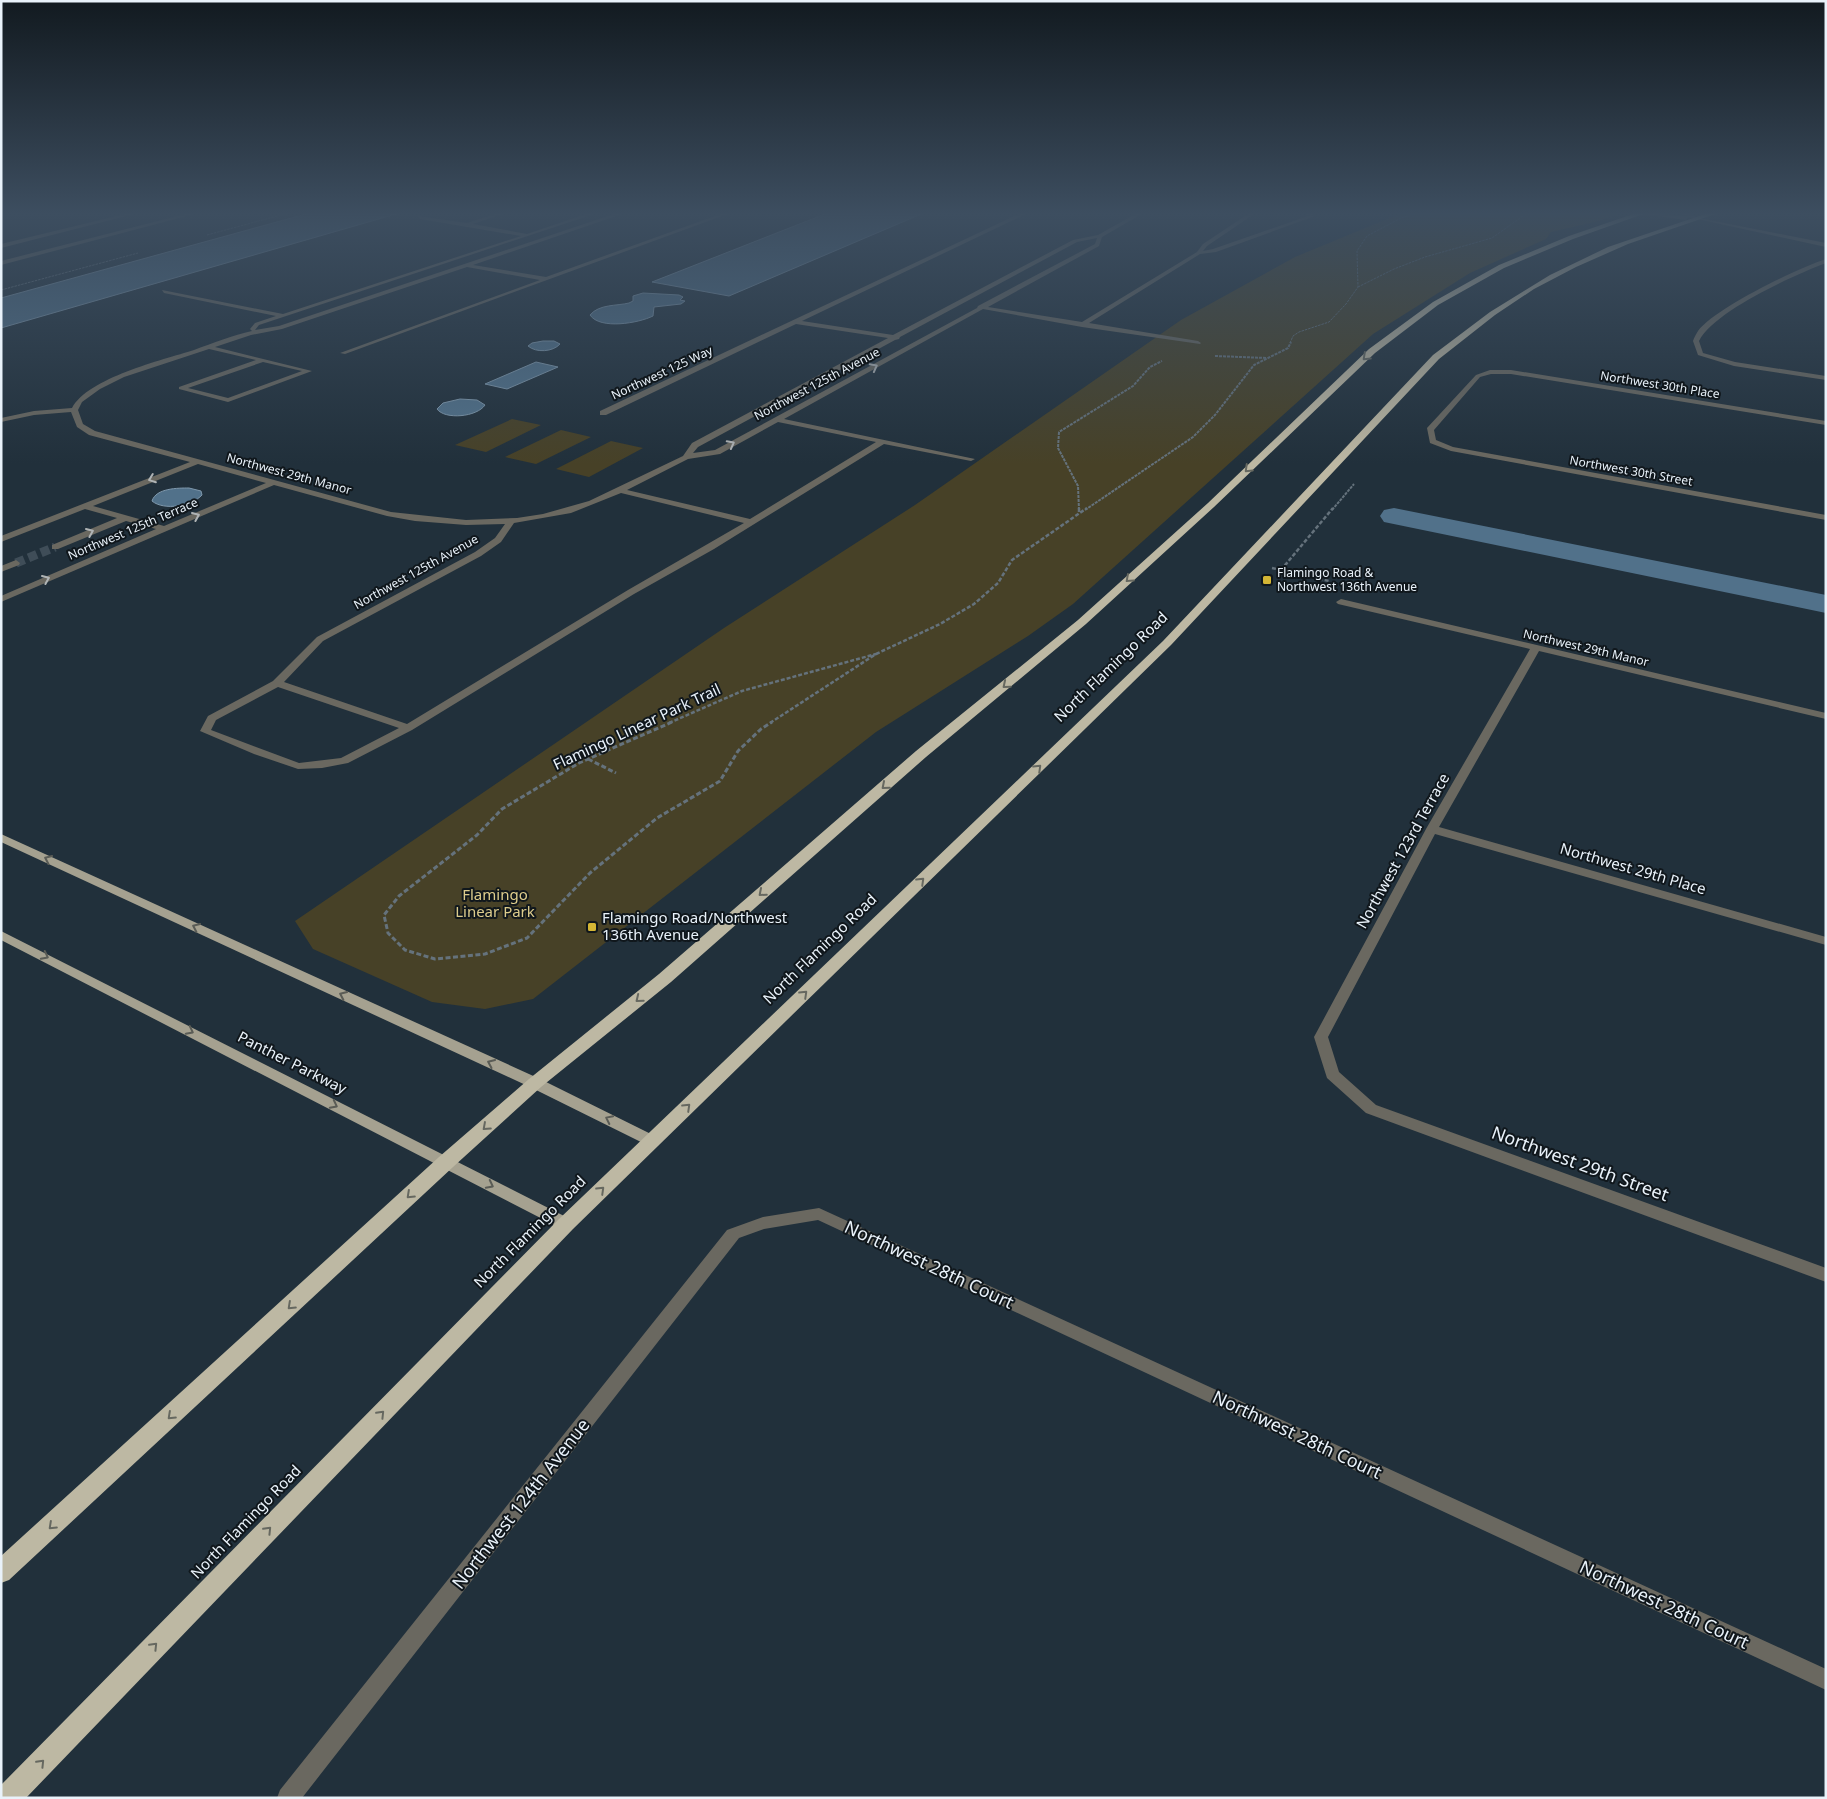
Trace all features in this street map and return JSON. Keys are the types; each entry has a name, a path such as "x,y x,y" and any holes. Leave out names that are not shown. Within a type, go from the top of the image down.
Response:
{"highway":[{"path":"1,1572 446,1162 535,1083 665,978 921,754 1082,622 1211,505 1372,351 1396,331 1447,296"},
{"name":"North Flamingo Road","path":"7,1798 566,1224 1167,643 1436,357 1470,327 1517,296"}],"main road":[{"path":"1,837 535,1083 652,1141"},
{"name":"Panther Parkway","path":"1,935 566,1224"}],"street":[{"path":"188,296 303,320"},
{"path":"250,332 257,324 344,296"},
{"path":"1,420 74,410 79,401 98,388 122,376 250,332 280,328 376,296"},
{"path":"343,353 503,296"},
{"name":"Northwest 125 Way","path":"603,414 851,296"},
{"name":"Northwest 125th Avenue","path":"685,458 695,445 971,296"},
{"name":"Northwest 125th Avenue","path":"408,728 344,761 322,765 298,766 205,731 212,718 277,683 320,639 478,554 498,540 512,520 565,511 591,504 685,458 717,452 1005,296"},
{"path":"1082,325 1129,296"},
{"path":"1753,296 1726,311 1701,331 1696,341 1700,354 1734,364 1826,378"},
{"path":"958,303 1198,343"},
{"path":"796,322 919,342"},
{"path":"208,347 263,360 309,371 228,400 181,388 263,360"},
{"name":"Northwest 30th Place","path":"1433,441 1430,430 1478,376 1490,372 1511,372 1826,423"},
{"name":"Northwest 29th Manor","path":"74,410 80,424 92,432 197,462 411,518 463,523 512,520"},
{"path":"751,414 971,459"},
{"path":"277,683 408,728 883,441"},
{"name":"Northwest 30th Street","path":"1433,441 1451,449 1826,518"},
{"path":"1,539 197,462"},
{"name":"Northwest 125th Terrace","path":"1,598 274,482"},
{"path":"622,490 751,522"},
{"path":"84,506 164,529"},
{"path":"55,547 125,518"},
{"path":"1,569 16,563"},
{"name":"Northwest 29th Manor","path":"1341,602 1534,649 1826,716"},
{"name":"Northwest 123rd Terrace","path":"1332,1074 1321,1038 1432,829 1534,649"},
{"name":"Northwest 29th Place","path":"1432,829 1826,940"},
{"name":"Northwest 29th Street","path":"1332,1074 1371,1109 1826,1275"},
{"name":"Northwest 28th Court","path":"763,1223 818,1214 1826,1680"},
{"name":"Northwest 124th Avenue","path":"288,1798 734,1234 763,1223"}],"path":[{"name":"Flamingo Linear Park Trail","path":"876,654 742,691 587,759 502,809 477,835 399,896 384,915 388,933 406,950 435,959 485,954 527,938 597,866 657,818 720,780 738,751 761,730 876,654 940,624 974,604 998,583 1012,560 1193,437 1216,415 1254,365 1288,348 1293,336 1299,332 1329,322 1352,296"},
{"name":"Flamingo Linear Park Trail","path":"1210,356 1266,358"},
{"path":"1079,513 1078,486 1058,448 1060,432 1133,386 1150,367 1167,360"},
{"path":"1282,570 1357,481"},
{"path":"1244,562 1333,582 1341,602"},
{"path":"587,759 616,773"}],"green space":[{"name":"Flamingo Linear Park","path":"1225,296 1434,296 1373,334 1073,604 1028,636 876,732 533,999 485,1009 432,1002 313,949 295,921 724,628 915,505 1181,320"},
{"path":"512,419 541,425 486,452 455,445"},
{"path":"561,430 591,437 536,464 505,457"},
{"path":"611,441 643,448 589,477 556,469"}],"water":[{"path":"8,296 112,296 1,328 1,298"},
{"path":"633,296 681,296 683,297 680,300 685,301 681,304 654,307 653,316 630,323 611,324 595,320 590,315 603,307 629,303 633,301"},
{"path":"554,341 560,344 553,349 544,351 535,350 528,346 532,343"},
{"path":"536,362 558,367 507,389 485,384"},
{"path":"460,399 477,400 485,405 475,412 461,416 447,415 437,409 443,403"},
{"path":"189,488 201,491 202,495 192,502 178,506 163,506 152,501 158,493 163,491"}],"waterway":[{"path":"1394,516 1826,604"}],"tunnel":[{"path":"16,563 55,547"}],"place":[{"name":"Flamingo Road & Northwest 136th Avenue","path":"1267,580"},
{"name":"Flamingo Road/Northwest 136th Avenue","path":"592,927"}]}
